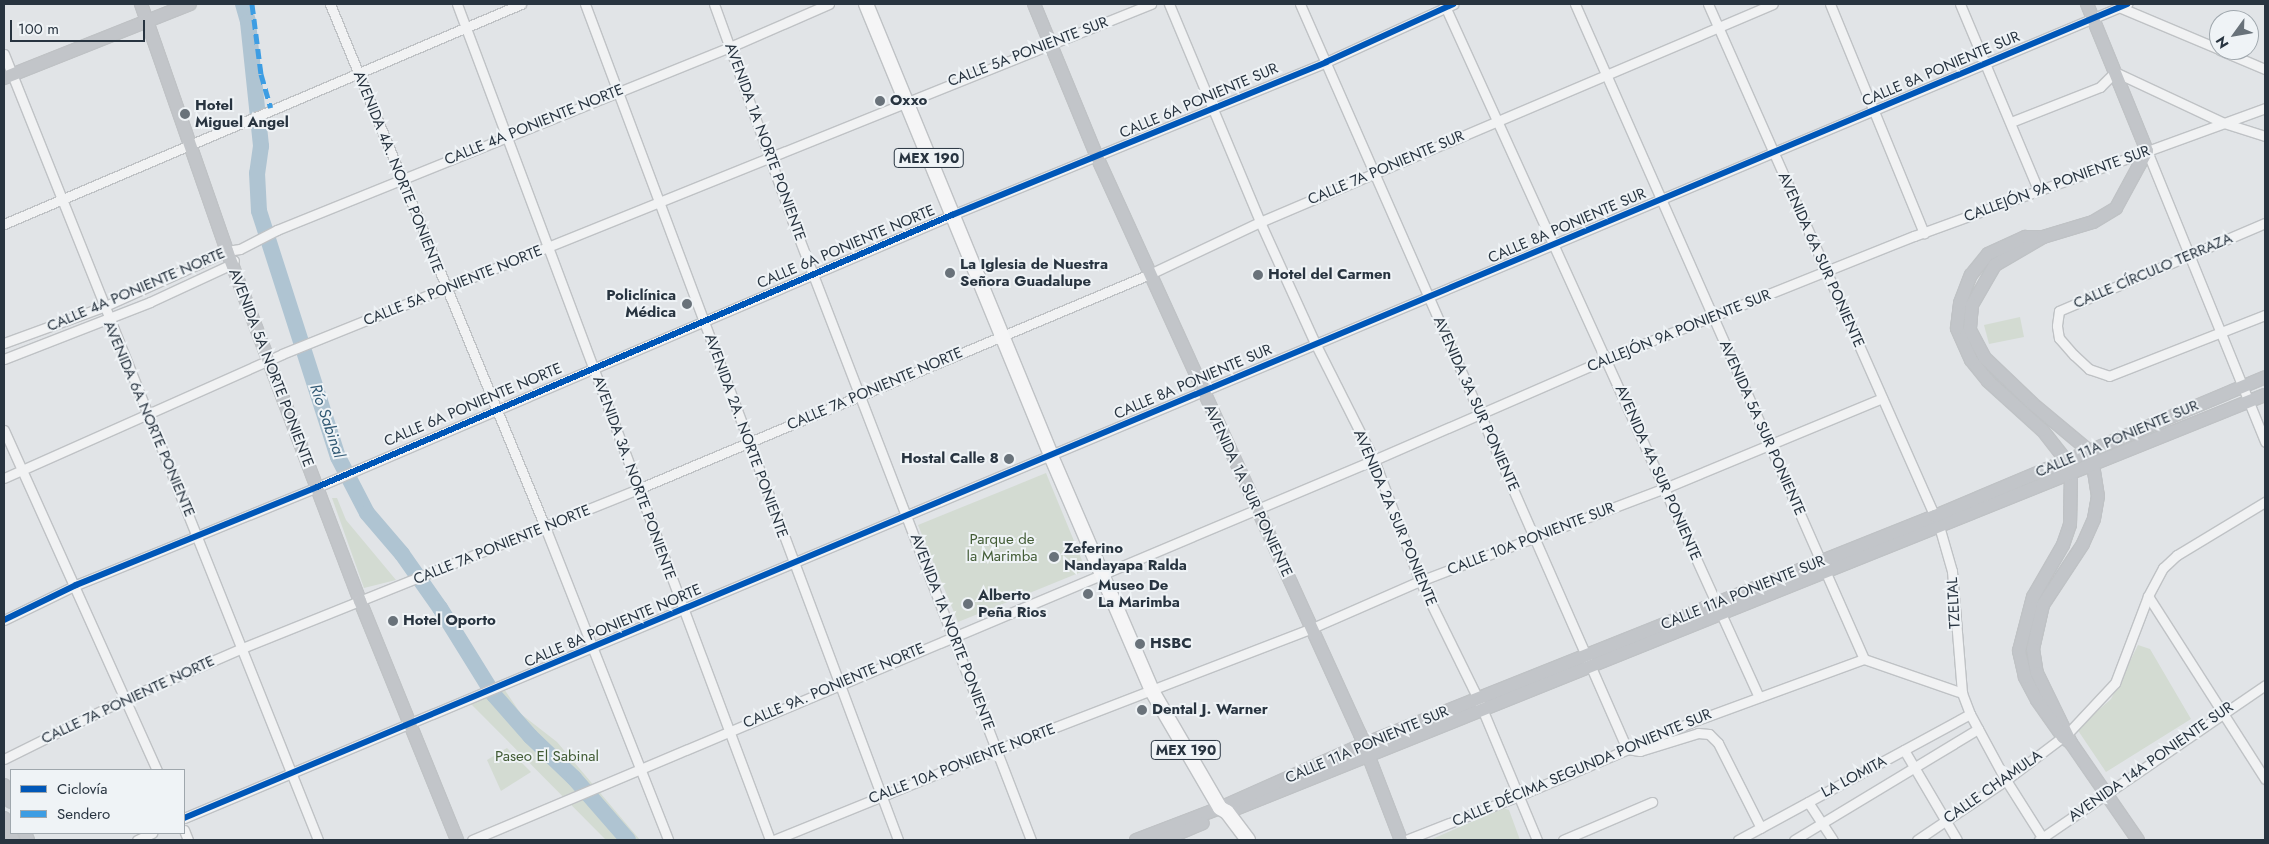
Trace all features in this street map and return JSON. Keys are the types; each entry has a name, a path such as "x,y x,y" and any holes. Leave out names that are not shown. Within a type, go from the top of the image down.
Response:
{"main road":[{"name":"AVENIDA 5A NORTE PONIENTE","path":"141,4 227,251 360,601 457,840"},
{"path":"8,76 190,4"},
{"name":"MEX 190","path":"866,4 1051,456 1152,691 1224,810 1248,840"},
{"name":"AVENIDA 1A SUR PONIENTE","path":"1034,4 1097,157 1203,393 1258,508 1310,629 1367,750 1401,840"},
{"path":"2087,4 2147,151 2116,208 2093,222 2043,237 2025,238 1988,254 1971,275 1960,304 1957,328 1970,360 1988,381 2042,430 2065,459 2071,474 2070,525 2063,546 2033,597 2019,651 2025,677 2138,840"},
{"path":"2043,237 1995,265 1972,305 1970,330 1985,358 2033,404 2088,450 2093,465 2098,496 2094,519 2083,544 2043,605 2033,650 2046,694 2067,737"},
{"name":"CALLE 11A PONIENTE SUR","path":"1937,521 2065,459 2265,377"},
{"name":"CALLE 11A PONIENTE SUR","path":"1173,831 1367,750 1823,566 1937,521 2071,474 2265,395"},
{"path":"4,785 10,800"},
{"path":"4,818 10,833"},
{"path":"1136,840 1173,831"},
{"path":"1162,840 1173,831"}],"street":[{"name":"AVENIDA 4A. NORTE PONIENTE","path":"330,4 402,178 445,289 545,527 638,768 668,840"},
{"name":"AVENIDA 3A. NORTE PONIENTE","path":"457,4 728,730 772,840"},
{"path":"4,224 190,147 266,110 466,25 521,4"},
{"name":"AVENIDA 2A. NORTE PONIENTE","path":"585,4 793,564 898,840"},
{"name":"AVENIDA 1A NORTE PONIENTE","path":"714,4 813,275 908,516 1031,840"},
{"name":"CALLE 4A PONIENTE NORTE","path":"4,343 103,307 227,251 244,247 270,233 507,135 730,47 829,4"},
{"name":"CALLE 5A PONIENTE SUR","path":"905,100 1052,45 1150,4"},
{"name":"AVENIDA 2A SUR PONIENTE","path":"1169,4 1260,222 1315,343 1374,460 1420,581 1480,705 1537,840"},
{"name":"AVENIDA 3A SUR PONIENTE","path":"1300,4 1627,749"},
{"name":"AVENIDA 5A SUR PONIENTE","path":"1575,4 1864,659"},
{"name":"AVENIDA 6A SUR PONIENTE","path":"1708,4 1937,521"},
{"name":"CALLE 7A PONIENTE SUR","path":"1002,336 1150,274 1260,222 1773,4"},
{"path":"1830,4 1924,233"},
{"path":"1960,4 2038,190"},
{"name":"CALLE 6A PONIENTE SUR","path":"952,215 1326,62 1448,5"},
{"name":"AVENIDA 4A SUR PONIENTE","path":"1448,5 1497,121 1759,697"},
{"path":"2123,5 2209,45"},
{"name":"CALLE 8A PONIENTE SUR","path":"1051,456 1203,393 1315,343 1554,246 2123,5"},
{"name":"AVENIDA 6A NORTE PONIENTE","path":"4,54 8,76 62,200 107,319 197,535 240,649 318,840"},
{"path":"2244,60 2265,69"},
{"path":"2011,122 2100,87 2115,72 2224,123 2265,136"},
{"name":"CALLE 5A PONIENTE NORTE","path":"4,478 269,359 548,248 905,100"},
{"name":"CALLEJÓN 9A PONIENTE SUR","path":"1101,574 1374,460 1606,359 1714,318 1826,271 1924,233 2265,108"},
{"path":"2147,151 2244,386 2265,442"},
{"name":"CALLE 6A PONIENTE NORTE","path":"4,620 76,585 317,487 356,468 952,215"},
{"name":"CALLE CÍRCULO TERRAZA","path":"2265,223 2059,311 2059,338 2089,369 2109,376 2265,315"},
{"name":"CALLE 4A PONIENTE NORTE","path":"4,359 107,319 232,264 244,247"},
{"name":"CALLE 7A PONIENTE NORTE","path":"4,759 125,699 240,649 425,577 1002,336"},
{"name":"CALLE 10A PONIENTE SUR","path":"1152,691 1310,629 1420,581 1664,488 1882,398"},
{"path":"4,430 76,585 157,769"},
{"name":"CALLE 8A PONIENTE NORTE","path":"185,818 471,700 1051,456"},
{"name":"CALLE CHAMULA","path":"1917,840 2067,737 2114,683 2148,596 2169,561 2265,502"},
{"name":"TZELTAL","path":"1937,521 1952,571 1962,693 1978,729 2040,839"},
{"name":"CALLE 9A. PONIENTE NORTE","path":"472,840 638,768 1101,574"},
{"path":"2148,596 2265,778"},
{"path":"1864,659 1962,693"},
{"name":"CALLE DÉCIMA SEGUNDA PONIENTE SUR","path":"1406,840 1518,796 1627,749 1759,697 1864,659"},
{"name":"AVENIDA 14A PONIENTE SUR","path":"2040,839 2222,711 2265,685"},
{"name":"CALLE 10A PONIENTE NORTE","path":"772,840 996,750 1152,691"},
{"name":"LA LOMITA","path":"1738,840 1970,714"},
{"name":"LA LOMITA","path":"1794,840 1978,729"},
{"path":"1627,749 1640,751 1698,732 1709,734 1718,743 1761,828"},
{"path":"1904,750 1957,840"},
{"path":"1563,840 1652,802"},
{"path":"1808,802 1833,840"},
{"path":"137,840 150,834"}],"green space":[{"path":"2020,317 2024,337 1989,344 1984,325"},
{"name":"Parque de la Marimba","path":"1046,473 1086,570 958,622 918,525"},
{"path":"332,498 337,498 346,520 396,580 364,588"},
{"path":"2138,645 2150,649 2191,719 2106,772 2077,729 2111,699"},
{"name":"Paseo El Sabinal","path":"502,686 521,714 557,742 640,840 606,840 468,701"},
{"path":"507,748 531,772 501,791 487,760"},
{"path":"1503,808 1509,810 1520,840 1430,840"}],"waterway":[{"name":"Río Sabinal","path":"243,4 248,22 261,146 257,173 259,211 338,457 367,513 402,554 440,608 494,695 530,736 574,778 628,840"}],"marked path":[{"path":"252,4 261,74 271,108"}],"cycle path":[{"path":"4,620 76,585 317,487 952,215 1326,62 1453,4"},
{"path":"185,818 2127,4"}],"place":[{"name":"Oxxo","path":"880,101"},
{"name":"Hotel Miguel Angel","path":"185,114"},
{"name":"La Iglesia de Nuestra Señora Guadalupe","path":"950,273"},
{"name":"Hotel del Carmen","path":"1258,275"},
{"name":"Policlínica Médica","path":"687,304"},
{"name":"Hostal Calle 8","path":"1009,459"},
{"name":"Zeferino Nandayapa Ralda","path":"1054,557"},
{"name":"Museo De La Marimba","path":"1088,594"},
{"name":"Alberto Peña Rios","path":"968,604"},
{"name":"Hotel Oporto","path":"393,621"},
{"name":"HSBC","path":"1140,644"},
{"name":"Dental J. Warner","path":"1142,710"}]}
